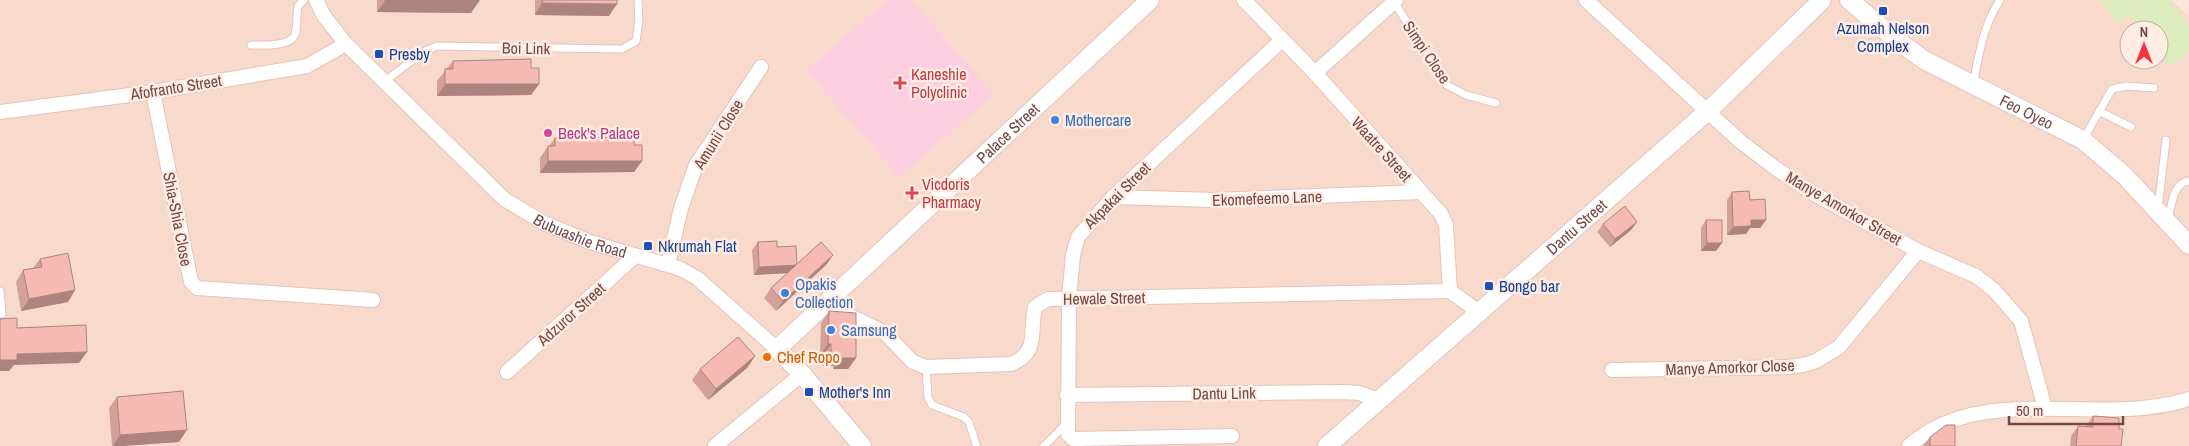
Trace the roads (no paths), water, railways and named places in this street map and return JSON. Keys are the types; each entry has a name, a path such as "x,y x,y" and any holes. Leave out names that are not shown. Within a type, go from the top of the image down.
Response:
{"street":[{"name":"Bubuashie Road","path":"316,0 324,16 346,44 504,198 544,223 590,242 668,264 697,278 777,349 802,374 862,446"},
{"name":"Palace Street","path":"777,349 1150,0"},
{"name":"Waatre Street","path":"1244,0 1315,73 1442,214 1445,221 1450,291"},
{"name":"Manye Amorkor Street","path":"1586,0 1741,142 1810,192 1918,251 1976,276 1994,290 2021,320 2045,408"},
{"name":"Dantu Street","path":"1326,446 1708,110 1822,0"},
{"name":"Feo Oyeo","path":"1849,0 1918,55 2082,140 2118,169 2189,244"},
{"path":"1315,73 1395,1"},
{"name":"Akpakai Street","path":"1068,429 1069,298 1073,255 1078,237 1113,198 1282,40"},
{"name":"Afofranto Street","path":"0,112 153,92 307,66 346,44"},
{"name":"Amunii Close","path":"668,264 681,208 696,166 761,67"},
{"name":"Shia-Shia Close","path":"153,92 191,282 197,288 373,300"},
{"name":"Ekomefeemo Lane","path":"1113,198 1214,200 1421,192"},
{"name":"Manye Amorkor Close","path":"1612,370 1788,367 1816,361 1839,347 1918,251"},
{"name":"Adzuror Street","path":"507,372 635,256"},
{"path":"1450,291 1479,312"},
{"name":"Hewale Street","path":"926,367 1011,364 1023,359 1030,350 1035,307 1048,299 1450,291"},
{"path":"825,304 884,332 913,362 926,367"},
{"path":"715,446 802,374"},
{"name":"Dantu Link","path":"1068,395 1344,392 1359,393 1379,400"},
{"path":"1909,446 1931,429 1949,422 2003,410 2045,408 2147,409 2189,400"},
{"path":"1068,429 1073,439 1232,436"}],"lane":[{"path":"251,46 285,43 293,39 296,34 298,6 304,0"},
{"name":"Boi Link","path":"384,82 423,52 437,46 622,49 636,41 639,20 638,0"},
{"path":"1973,85 1983,34 1990,15 2000,0"},
{"name":"Simpi Close","path":"1395,1 1447,85 1466,95 1496,103"},
{"path":"2082,140 2112,89 2118,86 2154,88"},
{"path":"2100,111 2131,127"},
{"path":"2163,216 2166,140"},
{"path":"2163,216 2179,185 2189,181"},
{"path":"0,291 2,314"},
{"path":"926,367 928,398 932,405 964,417 969,422 976,444"},
{"path":"1044,446 1068,429"}],"place":[{"name":"Azumah Nelson Complex","path":"1883,11"},
{"name":"Presby","path":"379,54"},
{"name":"Kaneshie Polyclinic","path":"900,83"},
{"name":"Mothercare","path":"1055,120"},
{"name":"Beck's Palace","path":"548,133"},
{"name":"Vicdoris Pharmacy","path":"912,193"},
{"name":"Nkrumah Flat","path":"648,246"},
{"name":"Bongo bar","path":"1489,286"},
{"name":"Opakis Collection","path":"785,293"},
{"name":"Samsung","path":"831,330"},
{"name":"Chef Ropo","path":"767,357"},
{"name":"Mother's Inn","path":"809,392"}]}
